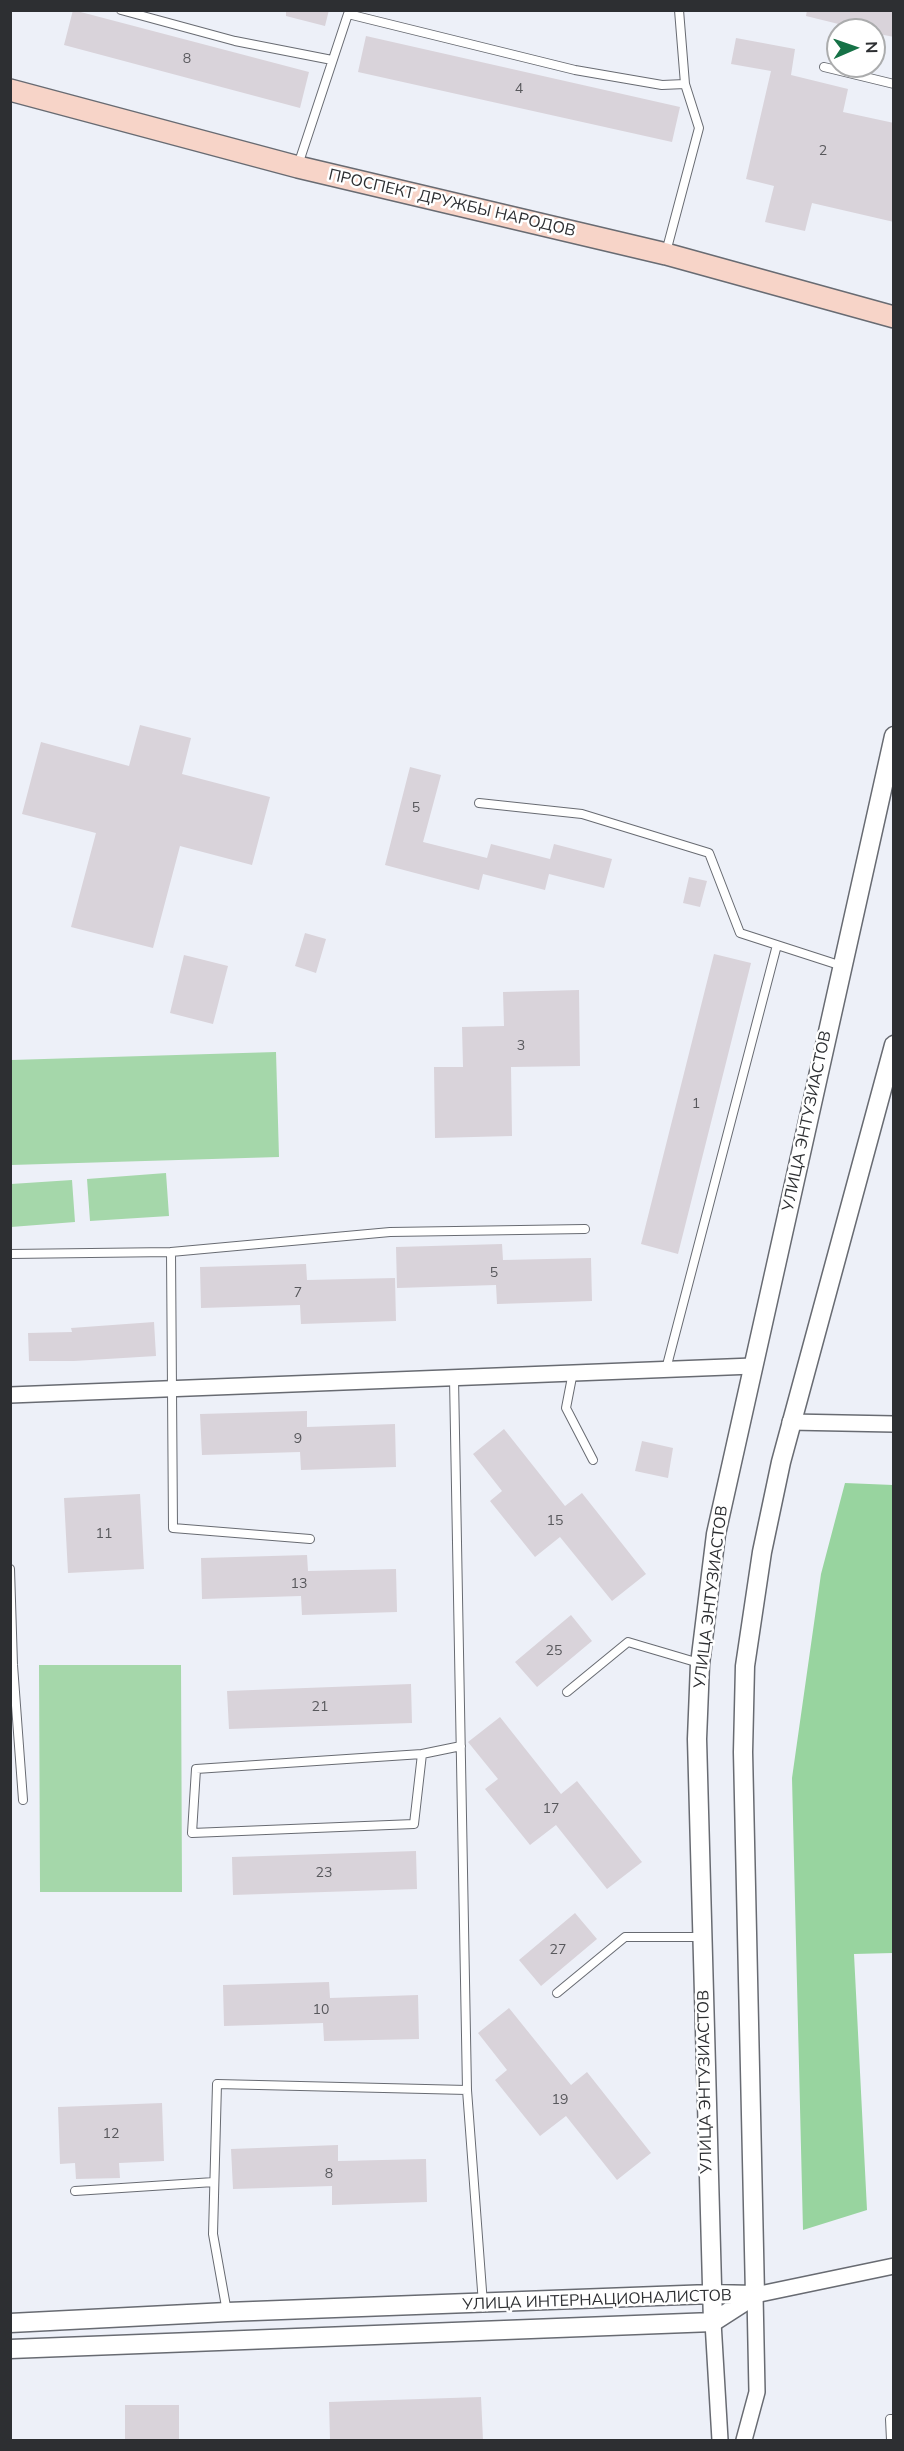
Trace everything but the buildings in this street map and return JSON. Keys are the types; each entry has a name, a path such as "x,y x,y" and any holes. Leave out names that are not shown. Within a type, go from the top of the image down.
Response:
{"main road":[{"name":"ПРОСПЕКТ ДРУЖБЫ НАРОДОВ","path":"10,90 298,167 666,254 894,317"}],"street":[{"name":"УЛИЦА ЭНТУЗИАСТОВ","path":"720,2440 711,2294 701,1937 697,1739 700,1664 716,1534 894,736"},
{"path":"744,2440 757,2392 744,1764 745,1666 762,1552 790,1422 894,1045"},
{"path":"10,1395 753,1366"},
{"path":"790,1422 894,1424"},
{"path":"755,2295 894,2266"},
{"name":"УЛИЦА ИНТЕРНАЦИОНАЛИСТОВ","path":"10,2323 227,2312 711,2294 755,2295"},
{"name":"УЛИЦА ИНТЕРНАЦИОНАЛИСТОВ","path":"10,2349 713,2322 755,2295"}],"lane":[{"path":"121,10 235,41 332,60"},
{"path":"666,254 699,128 685,84 679,10"},
{"path":"298,167 349,12 574,70 662,85 685,84"},
{"path":"824,67 894,84"},
{"path":"479,802 582,814 709,853 740,933 842,966"},
{"path":"666,1369 777,945"},
{"path":"10,1254 171,1252 390,1232 585,1229"},
{"path":"171,1252 173,1528 310,1539"},
{"path":"573,1372 566,1408 592,1460"},
{"path":"454,1378 467,2090 483,2304"},
{"path":"10,1569 12,1665 23,1800"},
{"path":"567,1692 628,1642 700,1664"},
{"path":"422,1754 414,1824 192,1833 196,1769 422,1754 461,1746"},
{"path":"557,1993 625,1937 701,1937"},
{"path":"227,2312 213,2234 217,2084 467,2090"},
{"path":"75,2191 214,2182"},
{"path":"891,2440 890,2419 894,2419"}],"green space":[{"path":"276,1052 279,1157 11,1165 11,1060"},
{"path":"166,1173 169,1216 90,1221 87,1179"},
{"path":"72,1180 75,1222 11,1227 11,1184"},
{"path":"845,1483 893,1485 893,1953 854,1954 867,2210 803,2230 792,1778 821,1574"},
{"path":"39,1665 181,1665 182,1892 40,1892"}]}
